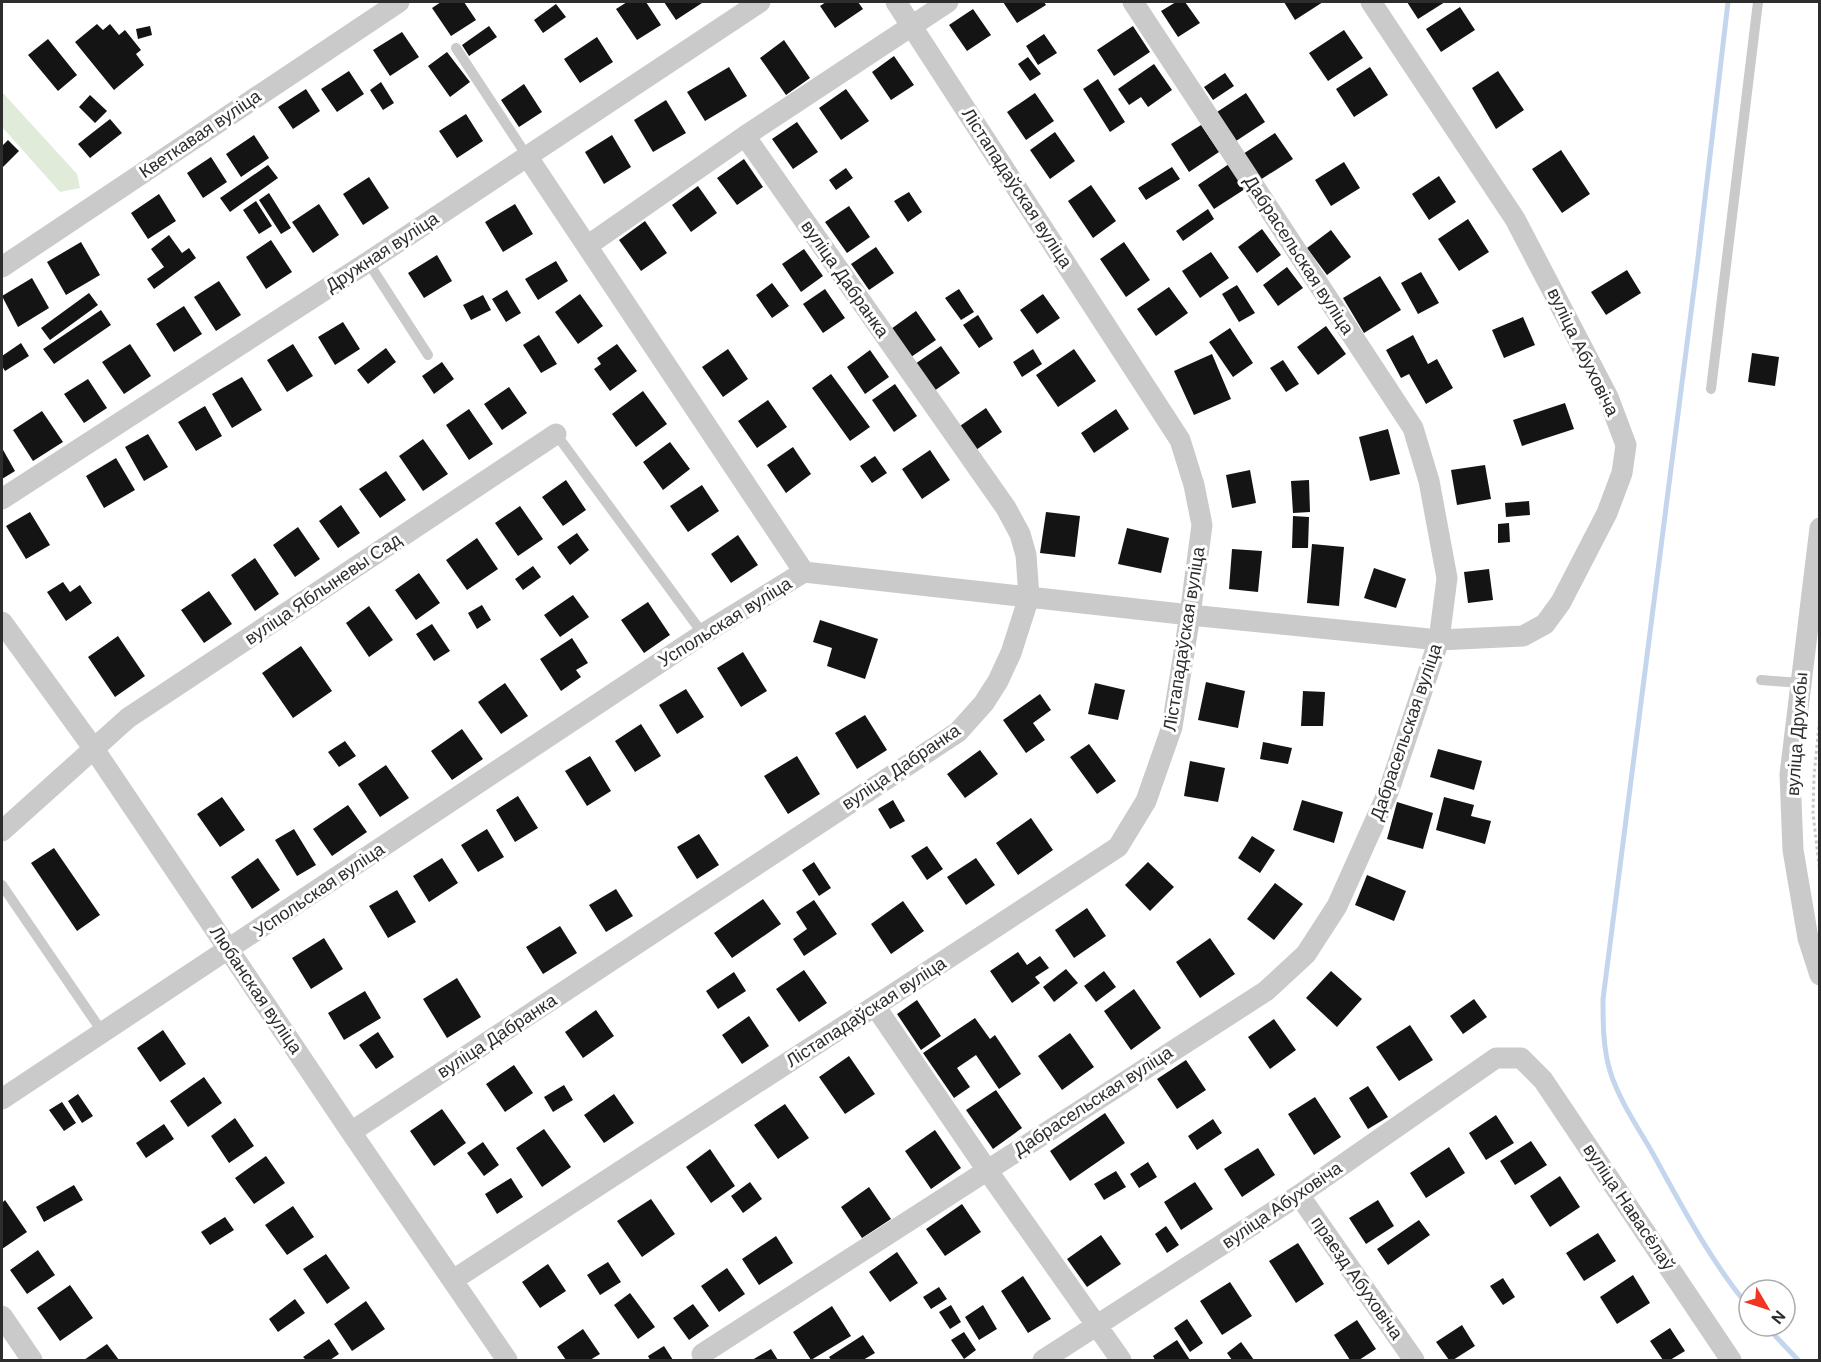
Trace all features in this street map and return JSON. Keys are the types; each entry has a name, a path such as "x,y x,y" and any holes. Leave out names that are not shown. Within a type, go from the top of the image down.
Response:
{"street":[{"name":"Кветкавая вуліца","path":"2,267 399,2"},
{"name":"Дружная вуліца","path":"2,499 368,262 760,2"},
{"name":"Лістападаўская вуліца","path":"453,1280 1118,847 1146,801 1172,728 1202,525 1194,485 1180,440 896,2"},
{"path":"587,246 745,136 948,2"},
{"name":"Дабрасельская вуліца","path":"702,1354 1266,990 1306,954 1337,906 1389,790 1439,640 1448,578 1429,481 1413,428 1133,2"},
{"name":"вуліца Абуховіча","path":"804,572 1439,640 1523,636 1545,624 1561,602 1607,513 1622,473 1626,445 1608,397 1515,219 1371,2"},
{"name":"вуліца Дабранка","path":"351,1132 958,732 984,703 999,681 1011,653 1029,597 1026,555 1020,534 1006,508 745,136"},
{"name":"Успольская вуліца","path":"2,1099 704,634 804,572 527,156"},
{"name":"вуліца Яблыневы Сад","path":"2,831 128,718 556,434"},
{"name":"вуліца Дружбы","path":"1820,528 1810,684 1790,774 1794,850 1808,938 1820,975"},
{"name":"Любанская вуліца","path":"2,622 93,749 507,1360"},
{"path":"875,1006 1121,1360"},
{"name":"вуліца Абуховіча","path":"1043,1360 1299,1195 1496,1058 1521,1058"},
{"name":"вуліца Навасёлаў","path":"1521,1058 1543,1080 1731,1360"},
{"name":"праезд Абуховіча","path":"1299,1195 1414,1360"},
{"path":"2,1316 32,1360"}],"lane":[{"path":"1711,389 1758,2"},
{"path":"456,48 527,156"},
{"path":"368,262 428,355"},
{"path":"556,434 704,634"},
{"path":"1761,680 1810,684"},
{"path":"2,885 103,1033"}],"path":[{"path":"1820,715 1813,813 1820,874"}],"green space":[{"path":"2,92 77,174 80,188 60,192 2,127"}],"building":[{"path":"441,2 464,2 476,20 451,36 432,8"},
{"path":"627,2 646,2 661,25 637,40 616,9"},
{"path":"664,2 701,2 702,3 676,20"},
{"path":"826,2 858,2 863,9 835,28 820,6"},
{"path":"1003,2 1044,2 1046,5 1017,23"},
{"path":"1176,2 1185,2 1200,23 1178,37 1161,11"},
{"path":"1284,2 1323,2 1295,20"},
{"path":"1407,2 1445,2 1418,19"},
{"path":"556,4 566,17 543,33 534,20"},
{"path":"1460,7 1475,30 1441,52 1426,29"},
{"path":"973,9 991,35 967,51 949,25"},
{"path":"97,24 103,30 110,24 119,35 125,30 141,50 136,54 144,65 114,90 75,42"},
{"path":"150,26 152,35 138,39 136,29"},
{"path":"489,26 497,37 469,56 462,45"},
{"path":"1133,26 1150,52 1114,76 1097,50"},
{"path":"1344,30 1363,58 1328,81 1309,53"},
{"path":"402,32 419,57 390,76 373,50"},
{"path":"1044,34 1057,53 1038,65 1026,46"},
{"path":"597,37 613,62 580,83 564,59"},
{"path":"48,39 77,75 58,91 28,55"},
{"path":"784,40 810,78 786,95 760,58"},
{"path":"447,52 470,82 450,97 428,66"},
{"path":"894,56 914,85 891,100 872,72"},
{"path":"1028,57 1041,74 1030,81 1018,64"},
{"path":"1154,64 1172,90 1148,107 1141,97 1129,105 1118,89"},
{"path":"729,67 747,96 705,121 687,92"},
{"path":"1370,67 1388,95 1354,117 1336,89"},
{"path":"349,71 364,94 337,112 321,89"},
{"path":"1498,71 1524,110 1496,129 1472,88"},
{"path":"1225,73 1234,86 1213,100 1204,87"},
{"path":"1098,79 1125,122 1110,132 1083,89"},
{"path":"381,82 394,103 383,110 370,90"},
{"path":"524,84 542,112 519,127 501,100"},
{"path":"306,89 320,111 293,129 278,107"},
{"path":"846,89 869,121 841,140 819,108"},
{"path":"1035,93 1054,121 1026,140 1007,112"},
{"path":"1246,93 1265,122 1236,141 1217,112"},
{"path":"90,95 107,111 95,123 79,107"},
{"path":"666,100 686,133 653,152 634,120"},
{"path":"466,114 483,141 457,158 439,131"},
{"path":"110,119 122,133 90,158 78,144"},
{"path":"797,122 818,152 793,169 772,139"},
{"path":"1201,125 1219,152 1189,172 1171,144"},
{"path":"1055,132 1075,161 1050,179 1030,150"},
{"path":"1275,133 1293,159 1260,180 1243,154"},
{"path":"254,135 269,158 241,177 226,154"},
{"path":"612,135 631,167 604,184 585,152"},
{"path":"8,140 19,151 2,168 2,146"},
{"path":"1561,150 1590,194 1562,213 1532,169"},
{"path":"211,157 227,182 203,198 187,173"},
{"path":"744,159 763,187 737,205 717,178"},
{"path":"1344,162 1360,188 1331,206 1315,180"},
{"path":"1229,164 1245,189 1214,209 1198,185"},
{"path":"268,165 278,178 230,212 220,198"},
{"path":"1172,167 1180,179 1146,200 1138,188"},
{"path":"846,168 853,178 836,190 829,180"},
{"path":"1439,176 1456,202 1429,220 1412,194"},
{"path":"369,177 389,208 363,225 343,194"},
{"path":"1091,185 1116,221 1093,238 1068,201"},
{"path":"698,186 717,213 691,232 672,205"},
{"path":"909,192 922,212 908,222 894,201"},
{"path":"269,193 291,228 281,234 259,200"},
{"path":"159,194 176,221 148,239 131,213"},
{"path":"256,201 272,226 259,234 243,210"},
{"path":"319,204 339,235 313,253 292,222"},
{"path":"515,204 533,234 503,252 485,222"},
{"path":"849,206 870,237 847,253 825,222"},
{"path":"1208,209 1214,219 1183,241 1176,231"},
{"path":"1468,219 1489,252 1459,271 1438,239"},
{"path":"645,221 667,253 641,271 619,240"},
{"path":"1262,229 1281,255 1257,273 1238,247"},
{"path":"1331,230 1351,257 1327,275 1307,248"},
{"path":"169,235 182,253 189,248 196,258 154,289 147,279 164,267 151,249"},
{"path":"271,240 292,272 266,289 246,257"},
{"path":"81,242 100,275 66,295 47,262"},
{"path":"1124,242 1150,280 1126,297 1100,259"},
{"path":"876,247 894,273 869,290 851,264"},
{"path":"804,249 823,276 801,292 782,264"},
{"path":"1211,252 1229,278 1200,298 1182,271"},
{"path":"437,255 452,281 424,298 408,273"},
{"path":"556,261 568,281 538,300 525,279"},
{"path":"1287,267 1303,288 1278,306 1263,285"},
{"path":"1627,270 1641,293 1606,315 1591,292"},
{"path":"1421,272 1439,303 1418,314 1401,283"},
{"path":"1380,276 1401,310 1364,333 1343,298"},
{"path":"32,278 49,308 18,327 2,296"},
{"path":"219,281 241,315 216,331 194,297"},
{"path":"772,283 789,306 772,318 756,295"},
{"path":"1237,285 1255,313 1239,322 1222,294"},
{"path":"1169,287 1188,313 1156,336 1137,309"},
{"path":"825,289 845,318 823,333 803,304"},
{"path":"959,289 974,312 961,320 945,298"},
{"path":"507,290 521,313 506,322 492,299"},
{"path":"89,293 98,305 50,340 41,328"},
{"path":"580,294 603,326 578,344 555,312"},
{"path":"1043,294 1060,318 1037,334 1020,310"},
{"path":"483,295 491,310 471,320 463,305"},
{"path":"184,306 202,334 174,352 156,324"},
{"path":"101,310 111,325 54,364 43,349"},
{"path":"916,311 936,340 911,357 891,329"},
{"path":"978,315 993,339 979,348 963,325"},
{"path":"1523,317 1535,345 1504,358 1492,330"},
{"path":"343,322 360,349 335,365 318,337"},
{"path":"1326,326 1346,354 1318,375 1297,347"},
{"path":"1230,328 1253,363 1233,377 1209,342"},
{"path":"539,335 557,364 541,373 523,345"},
{"path":"1413,335 1428,364 1437,359 1453,388 1426,404 1409,374 1401,378 1386,350"},
{"path":"21,343 29,356 5,371 2,366 2,356"},
{"path":"130,344 151,376 124,394 102,362"},
{"path":"293,344 313,376 287,392 267,360"},
{"path":"617,344 637,371 610,391 594,369 601,364 597,358"},
{"path":"941,346 960,373 934,391 915,364"},
{"path":"386,348 396,362 368,384 357,370"},
{"path":"728,349 748,379 723,397 702,367"},
{"path":"1033,349 1042,364 1022,377 1013,362"},
{"path":"1074,349 1096,381 1058,407 1036,375"},
{"path":"870,350 889,377 865,394 847,367"},
{"path":"1752,353 1779,357 1775,386 1748,382"},
{"path":"1212,354 1231,399 1194,415 1174,371"},
{"path":"1283,360 1299,384 1286,392 1270,368"},
{"path":"442,362 454,379 434,394 422,376"},
{"path":"831,374 870,427 850,441 812,388"},
{"path":"242,377 262,410 232,428 212,394"},
{"path":"88,379 107,408 84,423 64,394"},
{"path":"895,384 917,416 894,432 872,400"},
{"path":"509,387 527,413 502,430 484,404"},
{"path":"643,391 667,424 636,447 612,414"},
{"path":"768,400 787,427 757,448 738,421"},
{"path":"1565,403 1574,429 1522,446 1513,420"},
{"path":"205,406 222,436 196,451 178,422"},
{"path":"986,408 1002,432 973,452 957,428"},
{"path":"469,409 493,444 469,460 446,425"},
{"path":"1116,409 1129,429 1094,453 1081,433"},
{"path":"42,411 63,442 33,461 13,430"},
{"path":"1388,429 1400,474 1370,481 1359,437"},
{"path":"148,434 168,467 144,481 125,447"},
{"path":"423,439 448,474 423,491 399,456"},
{"path":"670,442 690,469 663,490 643,462"},
{"path":"793,447 811,474 786,493 767,465"},
{"path":"2,448 15,471 2,479"},
{"path":"930,450 950,480 922,499 902,469"},
{"path":"875,456 887,473 872,483 860,466"},
{"path":"116,458 135,490 104,508 86,476"},
{"path":"1485,465 1491,499 1457,505 1451,470"},
{"path":"1250,470 1256,503 1232,508 1226,475"},
{"path":"386,471 406,500 380,518 359,489"},
{"path":"566,480 586,510 563,526 542,497"},
{"path":"1309,480 1310,512 1293,513 1291,481"},
{"path":"702,485 719,511 688,532 670,506"},
{"path":"1529,501 1530,515 1506,517 1505,503"},
{"path":"341,505 360,533 338,548 319,521"},
{"path":"520,506 543,539 518,556 495,523"},
{"path":"30,512 50,545 26,559 6,526"},
{"path":"1046,512 1080,516 1075,557 1040,553"},
{"path":"1293,516 1309,517 1308,548 1292,548"},
{"path":"1509,523 1510,542 1498,543 1498,524"},
{"path":"298,527 320,559 295,577 273,545"},
{"path":"1127,528 1169,538 1161,573 1118,564"},
{"path":"577,533 589,550 570,565 557,547"},
{"path":"738,535 758,565 731,583 711,554"},
{"path":"477,538 498,569 467,590 446,560"},
{"path":"1312,544 1344,547 1339,606 1307,603"},
{"path":"1232,549 1262,551 1258,592 1229,589"},
{"path":"255,558 279,594 255,611 231,575"},
{"path":"533,566 541,577 523,590 515,579"},
{"path":"1374,568 1406,579 1396,608 1364,598"},
{"path":"1489,569 1493,600 1468,603 1464,572"},
{"path":"419,573 440,603 416,620 395,590"},
{"path":"63,582 70,592 80,585 92,603 66,621 47,592"},
{"path":"209,591 232,624 204,643 181,610"},
{"path":"573,595 589,617 560,637 544,615"},
{"path":"648,602 670,635 644,653 621,620"},
{"path":"482,605 491,620 477,629 468,613"},
{"path":"369,606 393,640 369,657 346,623"},
{"path":"820,620 878,639 865,679 827,666 832,648 813,642"},
{"path":"432,624 450,651 434,661 416,634"},
{"path":"118,636 145,676 115,697 88,657"},
{"path":"572,638 588,663 576,670 581,677 561,691 540,659"},
{"path":"301,646 332,691 293,718 262,673"},
{"path":"743,652 767,691 741,707 717,668"},
{"path":"1206,682 1245,691 1238,728 1198,720"},
{"path":"505,683 528,716 501,734 478,702"},
{"path":"1095,683 1125,690 1118,720 1088,714"},
{"path":"686,689 704,717 677,734 659,705"},
{"path":"1303,691 1325,692 1323,726 1301,726"},
{"path":"1040,694 1051,710 1033,723 1045,740 1026,753 1003,720"},
{"path":"865,715 887,750 857,769 835,733"},
{"path":"641,724 661,756 635,772 615,741"},
{"path":"462,729 483,759 452,780 431,751"},
{"path":"345,741 356,756 339,767 328,752"},
{"path":"1263,742 1292,748 1288,764 1260,759"},
{"path":"1089,744 1116,781 1097,794 1070,757"},
{"path":"1438,749 1482,761 1474,790 1430,777"},
{"path":"980,750 998,774 965,798 947,774"},
{"path":"590,756 611,791 587,806 565,771"},
{"path":"797,756 820,794 788,814 764,776"},
{"path":"1190,761 1225,768 1218,802 1184,796"},
{"path":"386,765 409,798 380,817 358,784"},
{"path":"518,796 538,828 515,842 496,810"},
{"path":"222,797 245,830 220,847 197,814"},
{"path":"1444,797 1474,805 1471,816 1491,821 1485,844 1436,830"},
{"path":"893,800 905,821 890,829 878,809"},
{"path":"1302,800 1343,812 1334,843 1293,830"},
{"path":"1397,802 1433,813 1423,849 1387,839"},
{"path":"348,805 367,832 332,856 313,829"},
{"path":"1031,818 1053,850 1018,875 996,843"},
{"path":"294,829 316,865 297,876 275,840"},
{"path":"487,829 504,857 478,872 461,845"},
{"path":"699,834 719,865 697,879 677,847"},
{"path":"1252,836 1275,850 1260,873 1238,858"},
{"path":"927,846 943,869 927,880 911,856"},
{"path":"54,848 100,915 77,931 31,863"},
{"path":"258,858 280,890 252,909 231,877"},
{"path":"442,858 458,883 429,902 413,876"},
{"path":"976,858 995,885 966,905 947,877"},
{"path":"814,862 831,888 819,896 802,870"},
{"path":"1148,862 1174,887 1150,911 1125,885"},
{"path":"1367,875 1406,891 1394,921 1355,905"},
{"path":"1275,883 1303,904 1274,940 1247,919"},
{"path":"616,889 633,916 606,932 589,905"},
{"path":"397,890 416,922 388,938 369,906"},
{"path":"763,899 781,924 732,958 714,933"},
{"path":"814,900 837,934 804,956 793,939 807,929 796,912"},
{"path":"903,901 924,931 891,954 871,924"},
{"path":"1087,908 1106,936 1074,958 1055,930"},
{"path":"560,926 577,953 543,974 526,947"},
{"path":"324,938 343,969 311,989 292,958"},
{"path":"1210,938 1235,974 1200,998 1176,962"},
{"path":"1018,952 1027,965 1040,956 1049,968 1035,977 1040,983 1012,1003 990,971"},
{"path":"1066,969 1078,983 1054,1002 1043,987"},
{"path":"804,970 827,1003 799,1022 776,989"},
{"path":"1104,971 1116,987 1096,1002 1084,986"},
{"path":"1331,971 1362,999 1337,1027 1306,998"},
{"path":"734,972 746,991 718,1009 706,991"},
{"path":"457,978 481,1017 447,1038 423,999"},
{"path":"1134,989 1161,1028 1131,1050 1104,1011"},
{"path":"365,991 381,1018 344,1040 328,1013"},
{"path":"1474,999 1487,1017 1463,1034 1450,1016"},
{"path":"917,1000 941,1036 921,1050 897,1014"},
{"path":"596,1010 614,1036 583,1058 565,1032"},
{"path":"749,1016 769,1046 742,1064 722,1035"},
{"path":"975,1018 990,1039 995,1035 1021,1074 999,1089 976,1055 957,1068 970,1087 954,1098 923,1053"},
{"path":"1274,1019 1296,1050 1270,1069 1248,1037"},
{"path":"1410,1025 1433,1060 1399,1081 1376,1047"},
{"path":"163,1030 186,1064 160,1082 137,1048"},
{"path":"378,1032 394,1057 376,1069 359,1045"},
{"path":"1070,1033 1094,1067 1062,1090 1038,1056"},
{"path":"849,1056 875,1094 845,1114 819,1077"},
{"path":"1186,1060 1206,1090 1177,1109 1157,1079"},
{"path":"514,1065 533,1093 505,1112 486,1084"},
{"path":"204,1077 222,1103 188,1127 170,1101"},
{"path":"564,1085 573,1100 553,1112 544,1097"},
{"path":"1368,1086 1388,1117 1368,1129 1349,1098"},
{"path":"996,1090 1022,1128 993,1149 966,1110"},
{"path":"78,1094 93,1116 82,1123 68,1101"},
{"path":"614,1094 634,1123 604,1143 584,1115"},
{"path":"1315,1097 1341,1137 1314,1155 1288,1114"},
{"path":"62,1102 76,1123 64,1131 49,1110"},
{"path":"785,1104 809,1138 778,1159 754,1125"},
{"path":"442,1109 466,1143 434,1166 410,1131"},
{"path":"1105,1113 1125,1143 1070,1181 1050,1151"},
{"path":"1496,1115 1514,1143 1486,1160 1469,1133"},
{"path":"235,1118 254,1146 229,1163 211,1136"},
{"path":"1213,1119 1222,1133 1197,1150 1188,1136"},
{"path":"164,1124 174,1139 146,1158 136,1143"},
{"path":"544,1129 571,1167 542,1187 516,1148"},
{"path":"935,1130 961,1168 931,1189 905,1151"},
{"path":"1531,1141 1547,1165 1515,1185 1500,1161"},
{"path":"483,1142 499,1165 484,1176 467,1153"},
{"path":"1449,1147 1465,1173 1426,1198 1410,1173"},
{"path":"1258,1148 1275,1175 1242,1197 1224,1169"},
{"path":"710,1149 735,1186 711,1203 686,1167"},
{"path":"266,1156 285,1183 254,1204 235,1178"},
{"path":"1148,1162 1157,1177 1139,1188 1130,1174"},
{"path":"1116,1171 1126,1187 1104,1200 1094,1184"},
{"path":"1560,1176 1580,1207 1550,1227 1530,1196"},
{"path":"511,1178 523,1197 497,1214 485,1194"},
{"path":"750,1182 762,1199 743,1213 731,1196"},
{"path":"1195,1182 1213,1209 1181,1230 1164,1202"},
{"path":"74,1185 83,1200 44,1222 36,1207"},
{"path":"869,1187 891,1219 862,1238 841,1207"},
{"path":"651,1199 675,1234 642,1257 617,1221"},
{"path":"5,1200 27,1232 2,1249 2,1203"},
{"path":"1378,1200 1394,1226 1366,1244 1349,1218"},
{"path":"962,1204 981,1232 945,1256 926,1229"},
{"path":"293,1206 314,1237 287,1255 265,1225"},
{"path":"225,1217 234,1230 210,1245 201,1232"},
{"path":"1419,1220 1430,1235 1388,1265 1377,1249"},
{"path":"1166,1226 1179,1245 1167,1253 1155,1234"},
{"path":"1598,1233 1616,1261 1584,1281 1566,1253"},
{"path":"1101,1235 1121,1264 1087,1287 1067,1259"},
{"path":"776,1236 793,1263 759,1285 742,1259"},
{"path":"1298,1243 1324,1284 1296,1303 1269,1261"},
{"path":"38,1250 55,1275 27,1294 10,1270"},
{"path":"897,1252 918,1283 890,1302 869,1272"},
{"path":"326,1254 350,1288 327,1304 303,1269"},
{"path":"608,1262 621,1282 600,1295 587,1275"},
{"path":"548,1264 566,1291 540,1308 522,1282"},
{"path":"727,1268 745,1294 719,1312 701,1286"},
{"path":"1633,1275 1650,1303 1617,1324 1600,1297"},
{"path":"1023,1276 1051,1319 1028,1333 1001,1291"},
{"path":"1503,1278 1515,1297 1503,1305 1490,1286"},
{"path":"1230,1282 1252,1316 1222,1335 1200,1301"},
{"path":"70,1285 93,1318 60,1341 37,1308"},
{"path":"939,1287 947,1299 931,1309 923,1297"},
{"path":"630,1293 655,1327 638,1339 614,1305"},
{"path":"295,1299 305,1313 278,1332 269,1319"},
{"path":"366,1301 385,1329 352,1351 334,1324"},
{"path":"693,1304 709,1326 689,1340 673,1318"},
{"path":"951,1305 961,1322 950,1329 939,1312"},
{"path":"983,1305 997,1329 979,1340 965,1317"},
{"path":"832,1306 851,1336 811,1360 793,1332"},
{"path":"1187,1319 1203,1343 1190,1352 1174,1328"},
{"path":"1357,1320 1376,1349 1359,1360 1350,1360 1334,1335"},
{"path":"1462,1325 1475,1346 1453,1360 1449,1360 1436,1342"},
{"path":"1670,1328 1685,1351 1670,1360 1663,1360 1650,1341"},
{"path":"583,1329 600,1354 590,1360 566,1360 557,1347"},
{"path":"964,1332 976,1350 964,1359 951,1340"},
{"path":"863,1335 875,1353 863,1360 831,1360 829,1357"},
{"path":"329,1339 339,1354 330,1360 306,1360 303,1357"},
{"path":"1177,1340 1190,1360 1155,1360 1153,1356"},
{"path":"1241,1342 1254,1360 1232,1360 1227,1353"},
{"path":"107,1344 119,1360 84,1360"},
{"path":"664,1346 673,1360 650,1360 648,1356"},
{"path":"771,1349 778,1360 752,1360"}],"waterway":[{"path":"1728,2 1698,258 1603,999 1603,1017 1608,1062 1623,1103 1697,1232 1737,1292"},
{"path":"1777,1338 1798,1360"}]}
